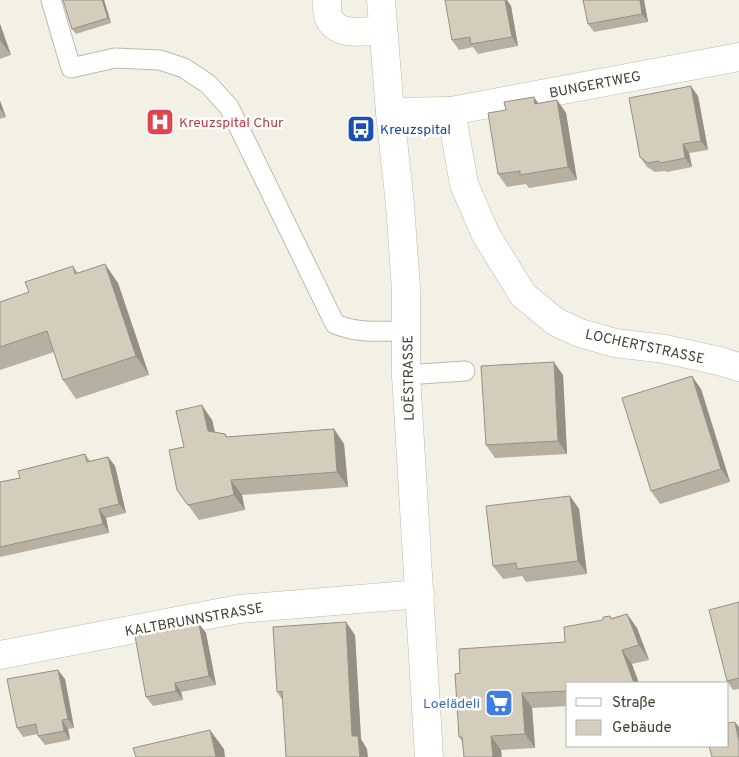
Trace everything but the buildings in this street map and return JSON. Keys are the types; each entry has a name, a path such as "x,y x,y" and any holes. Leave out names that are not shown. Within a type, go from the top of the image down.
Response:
{"street":[{"path":"327,0 328,16 336,27 348,32 383,30"},
{"name":"LOËSTRASSE","path":"381,0 406,290 406,375 429,757"},
{"name":"BUNGERTWEG","path":"451,110 739,57"},
{"path":"390,112 451,110"},
{"name":"LOCHERTSTRASSE","path":"451,110 464,184 485,233 523,295 556,322 580,333 615,343 665,349 739,367"},
{"name":"KALTBRUNNSTRASSE","path":"0,655 239,609 420,594"}],"lane":[{"path":"51,0 71,68 115,58 160,60 184,68 208,84 229,107 336,324 349,330 364,332 407,331"},
{"path":"406,375 465,371"}],"place":[{"name":"Kreuzspital Chur","path":"160,122"},
{"name":"Kreuzspital","path":"361,129"},
{"name":"Loelädeli","path":"499,703"}]}
